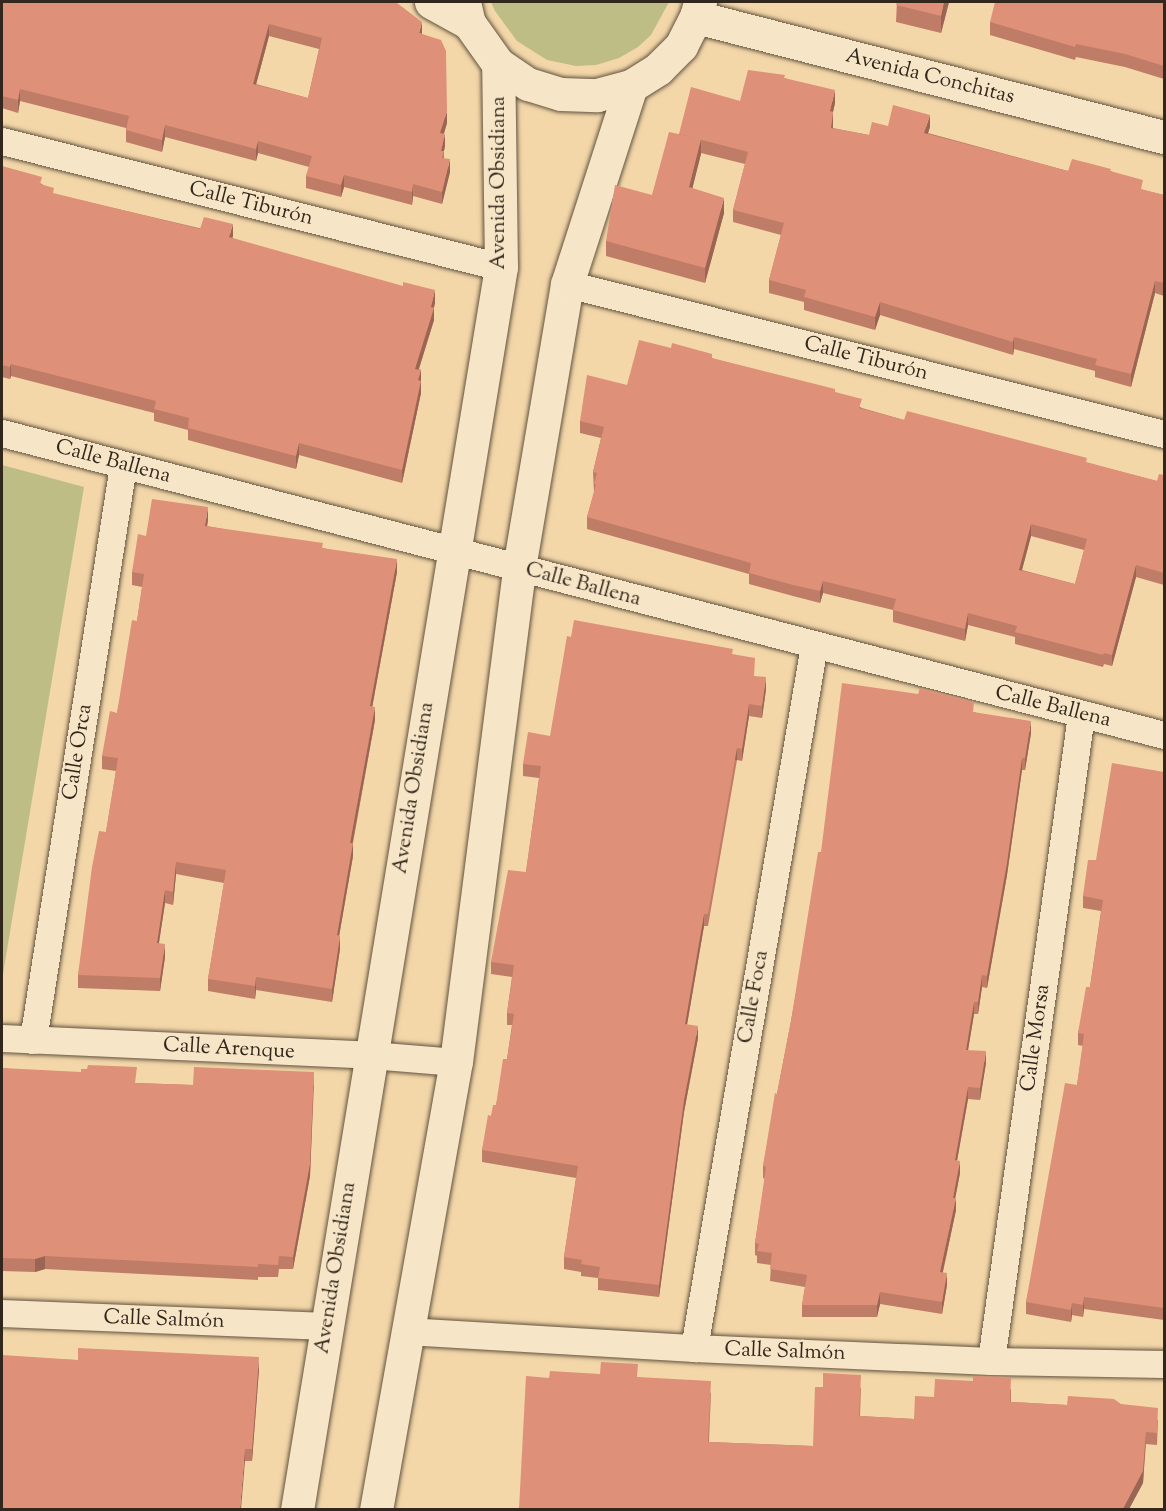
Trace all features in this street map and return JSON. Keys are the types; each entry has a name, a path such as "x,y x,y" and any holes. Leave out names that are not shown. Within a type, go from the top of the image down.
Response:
{"street":[{"path":"431,2 467,13 498,64 528,84 561,94 597,95 631,86 658,69 681,46 698,9"},
{"name":"Avenida Conchitas","path":"698,9 1164,137"},
{"name":"Avenida Obsidiana","path":"297,1509 501,267 498,64"},
{"path":"376,1509 406,1330 456,1062 519,568 567,284 631,86"},
{"name":"Calle Tiburón","path":"2,141 501,267"},
{"name":"Calle Tiburón","path":"567,284 1164,434"},
{"name":"Calle Ballena","path":"2,433 1164,735"},
{"name":"Calle Orca","path":"33,1040 123,465"},
{"name":"Calle Foca","path":"694,1348 814,645"},
{"name":"Calle Morsa","path":"991,1361 1081,715"},
{"name":"Calle Arenque","path":"2,1038 371,1055 456,1062"},
{"name":"Calle Salmón","path":"2,1313 326,1326"},
{"name":"Calle Salmón","path":"406,1330 694,1348 991,1361 1164,1364"}],"shaded area":[{"path":"491,2 669,2 651,35 638,47 619,58 596,65 576,66 547,60 517,41"},
{"path":"2,465 84,487 2,980"}],"building":[{"path":"2,2 392,2 397,3 422,22 419,33 441,40 446,51 447,111 440,133 445,134 441,151 444,151 442,158 450,159 442,192 413,184 412,192 344,175 341,185 306,176 312,156 258,141 256,149 165,125 162,140 126,130 129,116 20,89 18,100 2,96","holes":["269,24 322,38 308,98 253,84"]},
{"path":"897,2 944,2 941,16 896,5"},
{"path":"995,2 1164,2 1164,66 1125,54 1076,44 1075,47 990,22"},
{"path":"748,70 785,75 784,78 835,90 830,111 833,112 831,128 869,135 872,122 888,126 893,105 930,115 924,133 1068,171 1072,159 1111,169 1110,171 1143,180 1141,189 1164,195 1164,283 1155,281 1131,374 1095,365 1097,359 1014,337 1013,342 880,302 875,317 804,297 806,290 769,280 784,223 733,210 748,152 679,134 691,87 740,101"},
{"path":"669,132 701,139 689,187 724,198 705,268 606,241 615,185 652,195"},
{"path":"2,166 42,177 40,184 54,188 53,193 200,229 204,217 233,224 229,237 403,286 403,282 435,290 431,307 434,308 415,369 421,370 418,380 421,381 402,470 299,443 296,456 188,428 189,418 154,409 156,401 11,364 10,367 2,365"},
{"path":"639,340 671,348 672,343 712,354 712,358 835,389 835,392 862,399 859,408 904,420 907,411 1087,458 1086,462 1157,481 1159,474 1164,475 1164,573 1136,565 1112,655 1104,653 1103,655 1015,632 1017,626 968,613 965,629 893,610 896,599 823,581 820,591 793,585 749,573 751,563 587,517 596,484 594,484 597,473 593,472 604,427 580,421 587,375 627,385","holes":["1031,524 1087,539 1075,584 1019,570"]},
{"path":"152,499 208,507 205,526 323,543 322,548 397,559 370,706 375,707 350,843 353,843 337,935 340,936 332,989 256,977 255,986 208,979 226,870 176,862 173,892 165,890 157,943 165,944 160,978 78,975 92,867 99,831 106,832 118,758 102,756 110,711 117,713 132,620 137,621 144,574 132,572 138,534 146,536"},
{"path":"574,620 733,649 732,654 755,658 754,676 766,677 762,706 749,704 742,749 737,748 708,914 704,914 685,1024 698,1026 684,1100 659,1285 598,1278 600,1267 581,1264 582,1260 564,1257 578,1166 482,1150 488,1115 491,1116 493,1105 496,1105 503,1059 507,1059 514,1014 507,1013 514,965 491,962 508,870 526,872 541,766 523,764 528,732 550,736 567,636 571,637"},
{"path":"842,683 918,694 920,688 974,702 973,712 1031,721 1025,758 1022,758 1007,863 987,976 982,975 978,1002 974,1002 966,1050 986,1051 980,1088 968,1087 955,1160 960,1161 953,1198 956,1198 940,1272 947,1273 942,1302 880,1292 877,1305 802,1305 807,1275 770,1269 772,1253 757,1251 759,1244 755,1243 766,1167 763,1166 775,1093 777,1094 791,1021 818,852 821,852"},
{"path":"1112,763 1164,772 1164,1308 1084,1297 1083,1305 1072,1303 1071,1310 1026,1302 1065,1083 1077,1085 1084,1034 1078,1033 1086,987 1090,987 1103,900 1083,896 1088,860 1096,860"},
{"path":"88,1065 137,1067 135,1083 193,1085 194,1067 314,1072 310,1164 293,1257 279,1256 278,1265 258,1264 258,1267 45,1256 35,1259 2,1258 2,1068 81,1072 81,1069 87,1069"},
{"path":"78,1348 259,1357 252,1449 245,1449 240,1509 2,1509 2,1355 78,1360"},
{"path":"601,1362 638,1364 637,1377 711,1381 708,1442 813,1446 815,1387 823,1387 823,1373 861,1375 859,1416 914,1419 915,1396 934,1397 935,1379 973,1381 973,1376 1011,1377 1010,1402 1067,1405 1068,1396 1114,1399 1121,1404 1158,1408 1157,1433 1146,1432 1143,1471 1123,1509 519,1509 526,1376 549,1378 550,1371 600,1374"}]}
